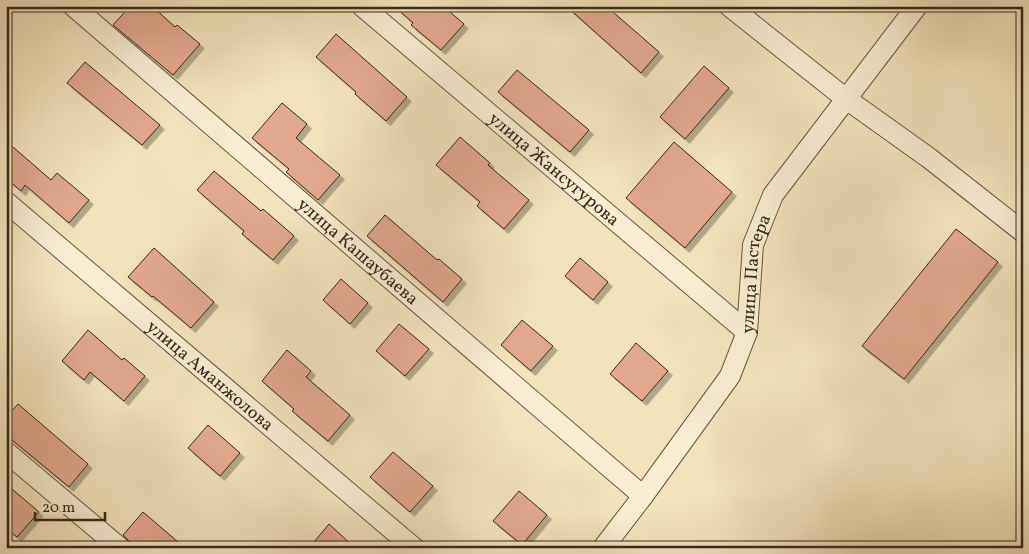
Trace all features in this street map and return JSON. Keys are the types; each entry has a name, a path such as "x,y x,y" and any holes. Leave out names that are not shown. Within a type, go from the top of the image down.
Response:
{"street":[{"name":"улица Кашаубаева","path":"73,6 643,496"},
{"name":"улица Жансугурова","path":"362,6 747,332"},
{"path":"729,6 845,98 929,158 1023,232"},
{"name":"улица Пастера","path":"603,548 730,376 747,332 753,245 773,195 845,98 917,6"},
{"name":"улица Аманжолова","path":"6,202 414,548"},
{"path":"6,452 120,548"}],"building":[{"path":"130,6 152,6 175,27 177,25 200,44 173,75 113,25"},
{"path":"394,6 443,6 464,24 441,50 411,25 413,23"},
{"path":"566,6 606,6 659,52 641,73"},
{"path":"336,34 407,97 386,121 316,57"},
{"path":"85,62 160,125 142,145 67,83"},
{"path":"704,66 729,88 685,139 660,117"},
{"path":"517,70 589,130 570,152 498,92"},
{"path":"282,103 307,124 296,138 340,175 318,200 286,172 289,169 252,138"},
{"path":"460,137 490,163 488,165 529,200 504,229 477,206 480,202 436,165"},
{"path":"6,141 51,180 57,173 89,200 69,223 25,185 21,191 6,178"},
{"path":"674,142 732,192 685,248 626,198"},
{"path":"214,171 294,236 273,260 242,234 244,231 197,190"},
{"path":"385,215 462,279 443,302 367,236"},
{"path":"956,229 998,262 904,379 862,346"},
{"path":"154,248 214,302 191,328 128,277"},
{"path":"580,258 608,282 593,300 565,276"},
{"path":"341,279 368,303 350,324 323,300"},
{"path":"522,320 553,346 531,371 501,345"},
{"path":"399,324 429,349 405,376 376,351"},
{"path":"88,330 122,360 124,358 145,376 124,401 90,372 84,380 62,361"},
{"path":"636,343 668,371 642,401 610,374"},
{"path":"287,350 311,371 306,377 350,415 328,441 292,411 294,409 262,381"},
{"path":"18,404 88,464 69,487 6,435 6,417"},
{"path":"208,425 240,453 220,476 188,448"},
{"path":"393,452 433,486 410,512 370,477"},
{"path":"6,484 39,512 17,537 6,528"},
{"path":"519,491 547,515 522,545 493,521"},
{"path":"143,512 185,548 137,548 130,542 123,535"},
{"path":"329,524 355,548 309,548"}]}
